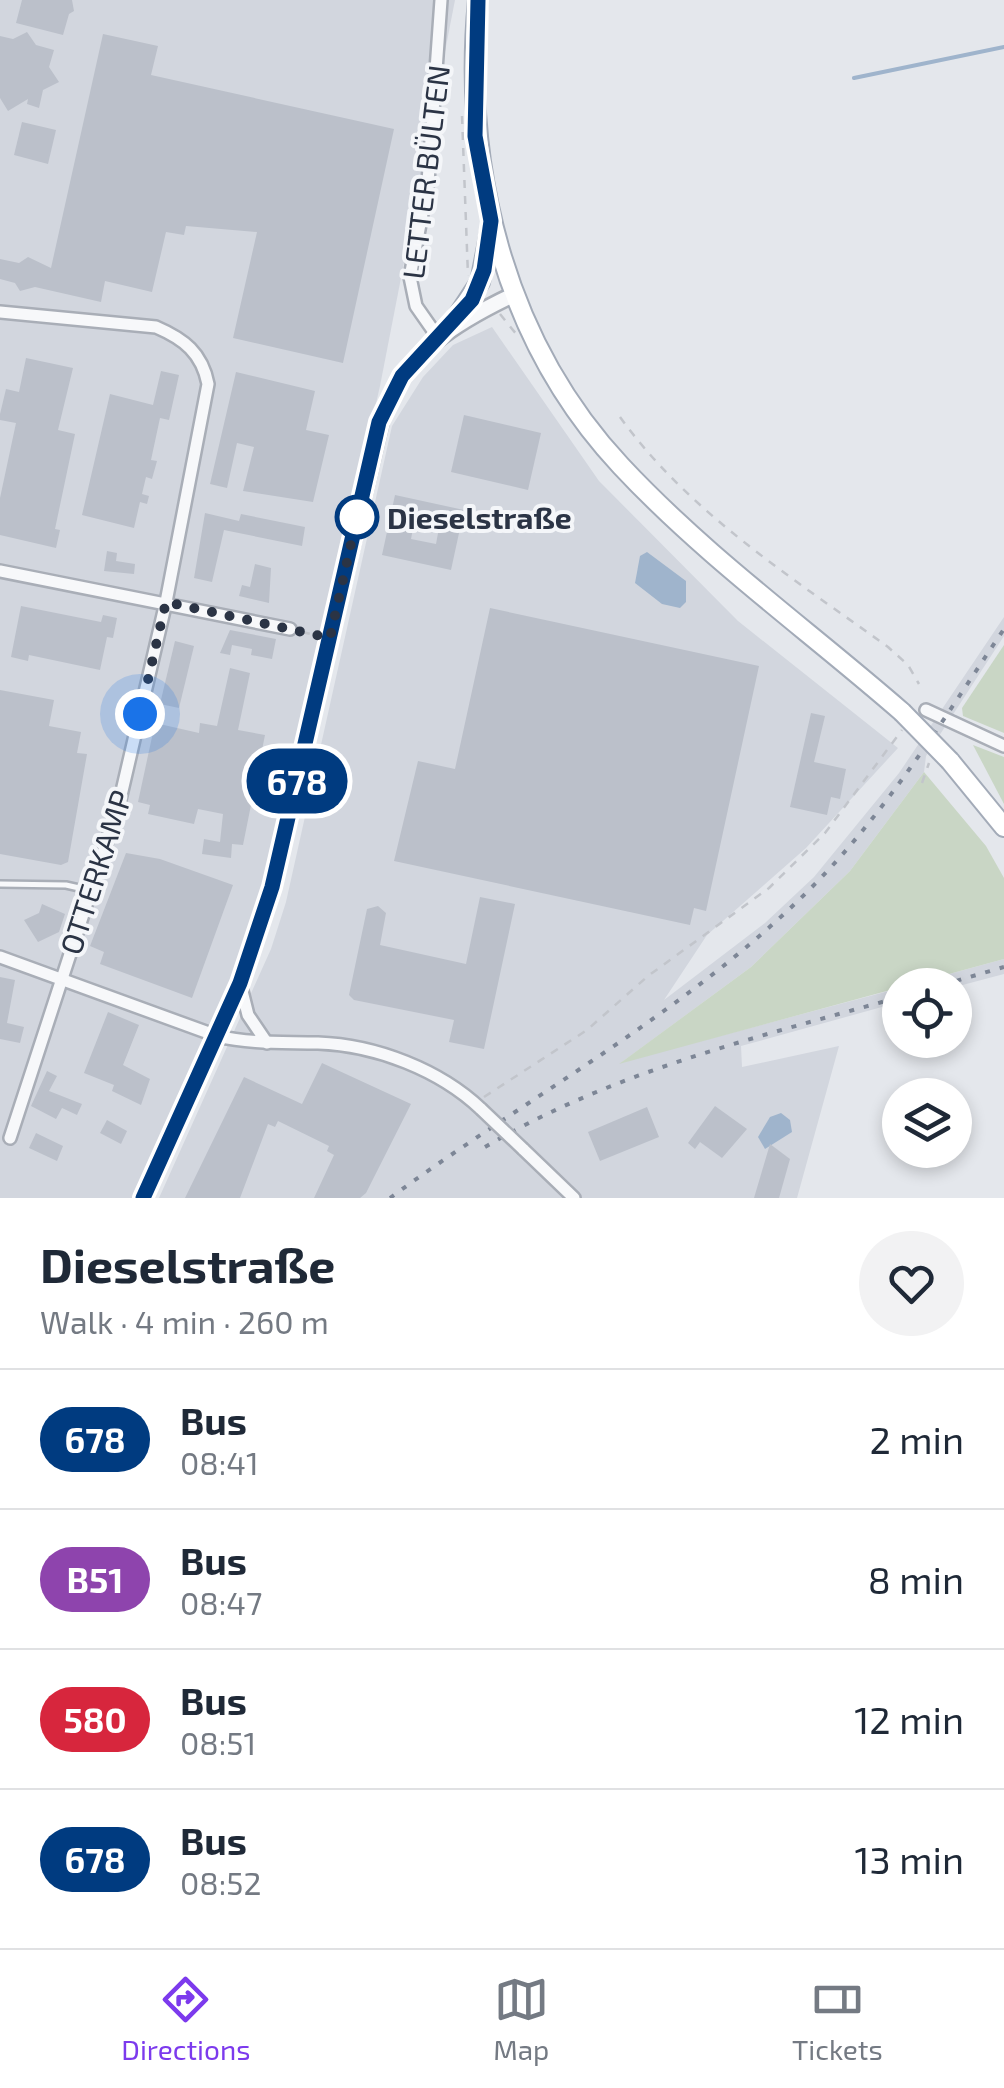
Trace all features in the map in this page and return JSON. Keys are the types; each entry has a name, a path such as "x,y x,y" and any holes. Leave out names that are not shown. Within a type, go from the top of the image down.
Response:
{"main road":[{"path":"478,0 475,136 491,221 515,294 549,364 618,463 720,562 902,712 950,760 1004,827"},
{"path":"444,331 480,282 491,221"}],"street":[{"name":"LETTER BÜLTEN","path":"441,0 428,182 410,277 416,306 444,331"},
{"path":"143,1198 240,983 272,887 379,422 402,376 444,331 515,294"},
{"path":"0,312 156,327 176,335 198,354 208,384 208,402 166,602"},
{"path":"0,571 290,629"},
{"name":"OTTERKAMP","path":"10,1138 120,804 166,602"},
{"path":"926,710 1004,746"},
{"path":"0,957 217,1036 267,1043 320,1043 397,1060 439,1078 477,1106 574,1198"},
{"path":"240,983 248,1015 267,1043"}],"lane":[{"path":"0,884 66,885 90,891"}],"path":[{"path":"620,417 650,456 699,502 888,647 908,665 919,684"},
{"path":"290,629 330,638"},
{"path":"477,1106 587,1030 648,976 769,888 826,832 890,750"}],"shaded area":[{"path":"0,0 455,0 380,386 253,942 132,1198 0,1198"},
{"path":"492,327 599,481 738,621 898,748 806,848 707,935 664,1000 765,923 814,877 899,773 1004,617 1004,636 926,756 924,772 850,871 751,967 622,1062 882,993 882,1007 741,1046 742,1067 839,1046 797,1198 159,1198 271,949 286,902 392,426 423,377 453,345"},
{"path":"1004,959 1004,974 972,982 971,968"}],"green space":[{"path":"1004,645 1004,733 963,716 962,708"},
{"path":"973,745 1004,757 1004,804"},
{"path":"924,772 986,846 1004,878 1004,959 971,968 882,968 882,992 619,1064 751,967 850,871"}],"water":[{"path":"647,552 686,581 686,602 680,608 662,604 635,583 640,556"},
{"path":"781,1113 790,1120 792,1132 765,1149 758,1137 770,1117"}],"building":[{"path":"22,0 72,0 74,11 69,14 63,35 16,23"},
{"path":"27,32 36,45 54,50 49,67 59,82 43,90 39,108 27,104 28,99 8,111 0,98 0,36 13,39"},
{"path":"103,34 158,46 151,75 394,129 343,363 233,338 257,232 186,226 184,235 166,232 152,292 105,281 101,302 35,287 20,291 15,283 0,279 0,259 19,263 28,257 51,268"},
{"path":"22,122 56,130 48,164 14,155"},
{"path":"26,358 73,368 58,430 75,434 55,529 60,530 56,548 0,535 0,498 16,423 0,420 0,414 6,389 19,392"},
{"path":"161,371 179,375 169,420 160,418 151,460 157,461 152,479 146,477 142,494 149,496 147,504 140,502 134,528 82,515 110,394 153,405"},
{"path":"236,372 315,391 306,430 329,435 313,502 243,491 254,447 237,443 227,488 210,484"},
{"path":"464,415 541,433 528,490 451,472"},
{"path":"395,495 464,510 451,570 382,555","holes":["414,523 439,528 436,544 411,539"]},
{"path":"205,513 239,521 241,514 305,527 302,546 224,530 212,582 194,578"},
{"path":"107,551 117,553 116,561 135,564 134,574 104,571"},
{"path":"255,564 271,568 269,603 239,596 242,585 250,587"},
{"path":"21,606 101,622 103,615 117,618 113,638 107,637 100,670 29,655 28,661 11,657"},
{"path":"490,608 759,666 706,911 694,908 690,925 394,861 418,761 455,769"},
{"path":"230,630 276,639 272,659 251,655 252,649 232,645 230,655 220,653"},
{"path":"175,641 194,646 179,708 160,704"},
{"path":"230,668 250,673 238,730 265,735 243,845 232,844 231,858 202,854 204,839 220,842 223,814 198,809 194,824 148,814 150,805 138,802 155,723 199,733 200,723 217,726"},
{"path":"0,690 54,700 49,726 81,732 77,753 87,754 68,862 61,865 0,854"},
{"path":"811,713 825,716 814,762 846,769 840,799 831,797 827,815 790,807"},
{"path":"126,853 160,859 233,885 192,998 100,964 104,952 90,946"},
{"path":"480,897 515,904 484,1049 449,1042 454,1020 354,1000 349,995 367,909 378,906 386,913 380,945 466,964"},
{"path":"42,904 65,914 59,932 38,942 24,920 39,913"},
{"path":"0,977 15,980 7,1023 24,1027 20,1043 0,1039"},
{"path":"108,1012 139,1025 123,1065 150,1079 141,1105 112,1091 114,1085 84,1073"},
{"path":"322,1063 411,1104 366,1193 360,1198 314,1198 334,1155 327,1151 329,1146 278,1121 275,1127 268,1124 240,1198 185,1198 244,1077 302,1104"},
{"path":"47,1071 57,1076 49,1091 82,1104 77,1115 62,1108 56,1119 31,1106"},
{"path":"715,1106 747,1129 722,1158 700,1142 695,1149 688,1143"},
{"path":"647,1107 659,1137 600,1161 588,1132"},
{"path":"107,1120 127,1131 121,1144 100,1133"},
{"path":"36,1133 63,1146 57,1161 29,1148"},
{"path":"770,1144 790,1159 779,1198 754,1198"}],"waterway":[{"path":"854,78 1004,47"}],"railway":[{"path":"390,1198 660,1014 712,975 810,889 913,764 1004,629"},
{"path":"972,976 1004,967"},
{"path":"485,1147 584,1097 688,1058 882,1002"}],"bus line":[{"name":"678","path":"143,1198 253,950 272,887 379,422 402,376 418,355 452,326 472,300 484,270 491,221 475,136 478,0"}],"place":[{"name":"Dieselstraße","path":"357,517"}],"route":[{"path":"140,714 166,602 330,638 357,517"}]}
